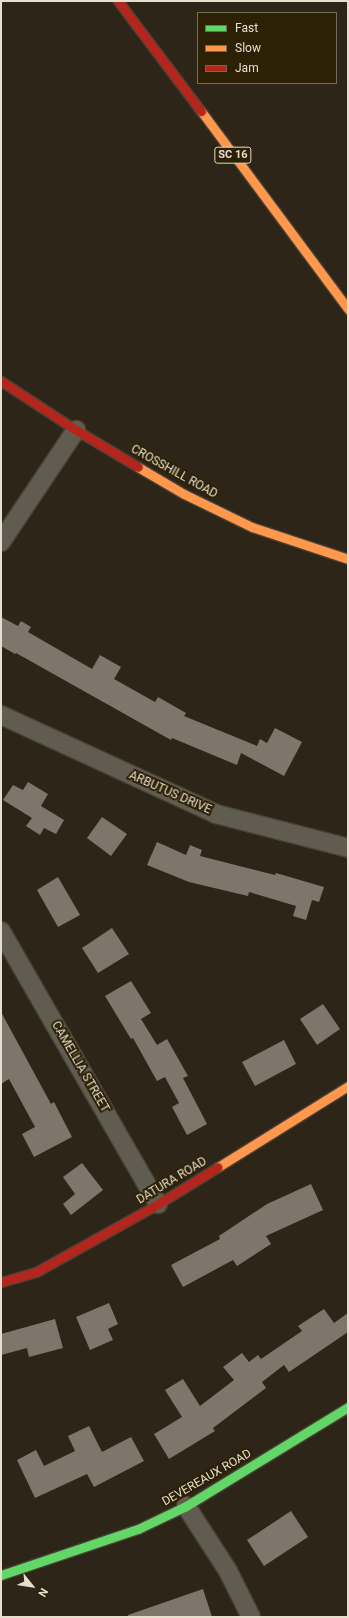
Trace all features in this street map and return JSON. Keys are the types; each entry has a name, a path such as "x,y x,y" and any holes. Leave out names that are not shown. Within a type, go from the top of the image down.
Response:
{"street":[{"name":"SC 16","path":"118,1 348,309"},
{"name":"CROSSHILL ROAD","path":"1,380 76,430 184,494 252,527 348,559"},
{"path":"1,542 76,430"},
{"name":"ARBUTUS DRIVE","path":"1,715 216,814 348,848"},
{"name":"CAMELLIA STREET","path":"1,931 158,1204"},
{"name":"DATURA ROAD","path":"1,1282 36,1272 158,1204 348,1086"},
{"name":"DEVEREAUX ROAD","path":"1,1576 88,1547 138,1528 186,1506 348,1407"},
{"path":"186,1506 228,1571 251,1617"}],"building":[{"path":"1,617 18,626 21,621 31,627 28,632 92,669 100,655 121,667 114,679 155,702 158,697 186,713 184,716 257,746 260,739 267,743 275,728 302,742 284,776 241,753 237,765 172,738 171,740 1,646"},
{"path":"28,782 48,794 41,806 64,820 56,834 44,828 40,835 26,826 32,818 3,800 13,785 23,790"},
{"path":"102,817 127,834 111,856 87,838"},
{"path":"157,842 186,855 190,845 202,850 200,856 275,875 276,873 324,887 319,902 312,900 306,920 293,916 296,906 249,892 248,896 189,882 147,865"},
{"path":"58,877 80,915 58,927 37,890"},
{"path":"112,928 129,954 98,973 82,948"},
{"path":"131,981 151,1013 141,1019 157,1045 167,1039 188,1076 183,1078 207,1124 187,1135 172,1107 179,1103 165,1077 157,1081 133,1038 131,1039 105,996"},
{"path":"323,1004 340,1029 317,1045 300,1019"},
{"path":"1,1012 51,1104 54,1102 72,1137 34,1157 22,1134 35,1127 9,1079 1,1084"},
{"path":"284,1040 296,1064 255,1086 242,1062"},
{"path":"82,1163 103,1190 71,1215 63,1204 75,1194 63,1177"},
{"path":"311,1184 323,1210 266,1236 271,1244 237,1266 233,1260 183,1287 171,1265 220,1239 219,1236 267,1204"},
{"path":"109,1303 118,1324 108,1329 113,1340 90,1350 76,1317"},
{"path":"324,1309 334,1323 348,1313 348,1332 289,1372 284,1365 262,1382 266,1388 213,1428 215,1431 169,1459 154,1434 182,1417 165,1390 183,1379 200,1406 234,1380 223,1367 242,1353 249,1362 258,1355 261,1359 302,1331 298,1326"},
{"path":"55,1319 63,1348 29,1357 27,1348 1,1355 1,1334"},
{"path":"89,1426 102,1452 131,1437 144,1461 94,1487 87,1474 35,1498 17,1460 36,1450 44,1466 75,1451 68,1436"},
{"path":"291,1511 308,1537 264,1566 247,1540"},
{"path":"203,1589 212,1617 128,1617 128,1615"}],"traffic: fast":[{"path":"1,1575 138,1529 186,1506 348,1407"}],"traffic: slow":[{"path":"201,111 348,309"},
{"path":"138,467 184,494 252,527 348,559"},
{"path":"218,1167 348,1086"}],"traffic: jam":[{"path":"118,1 201,111"},
{"path":"1,381 76,430 138,467"},
{"path":"1,1282 36,1272 158,1204 218,1167"}]}
